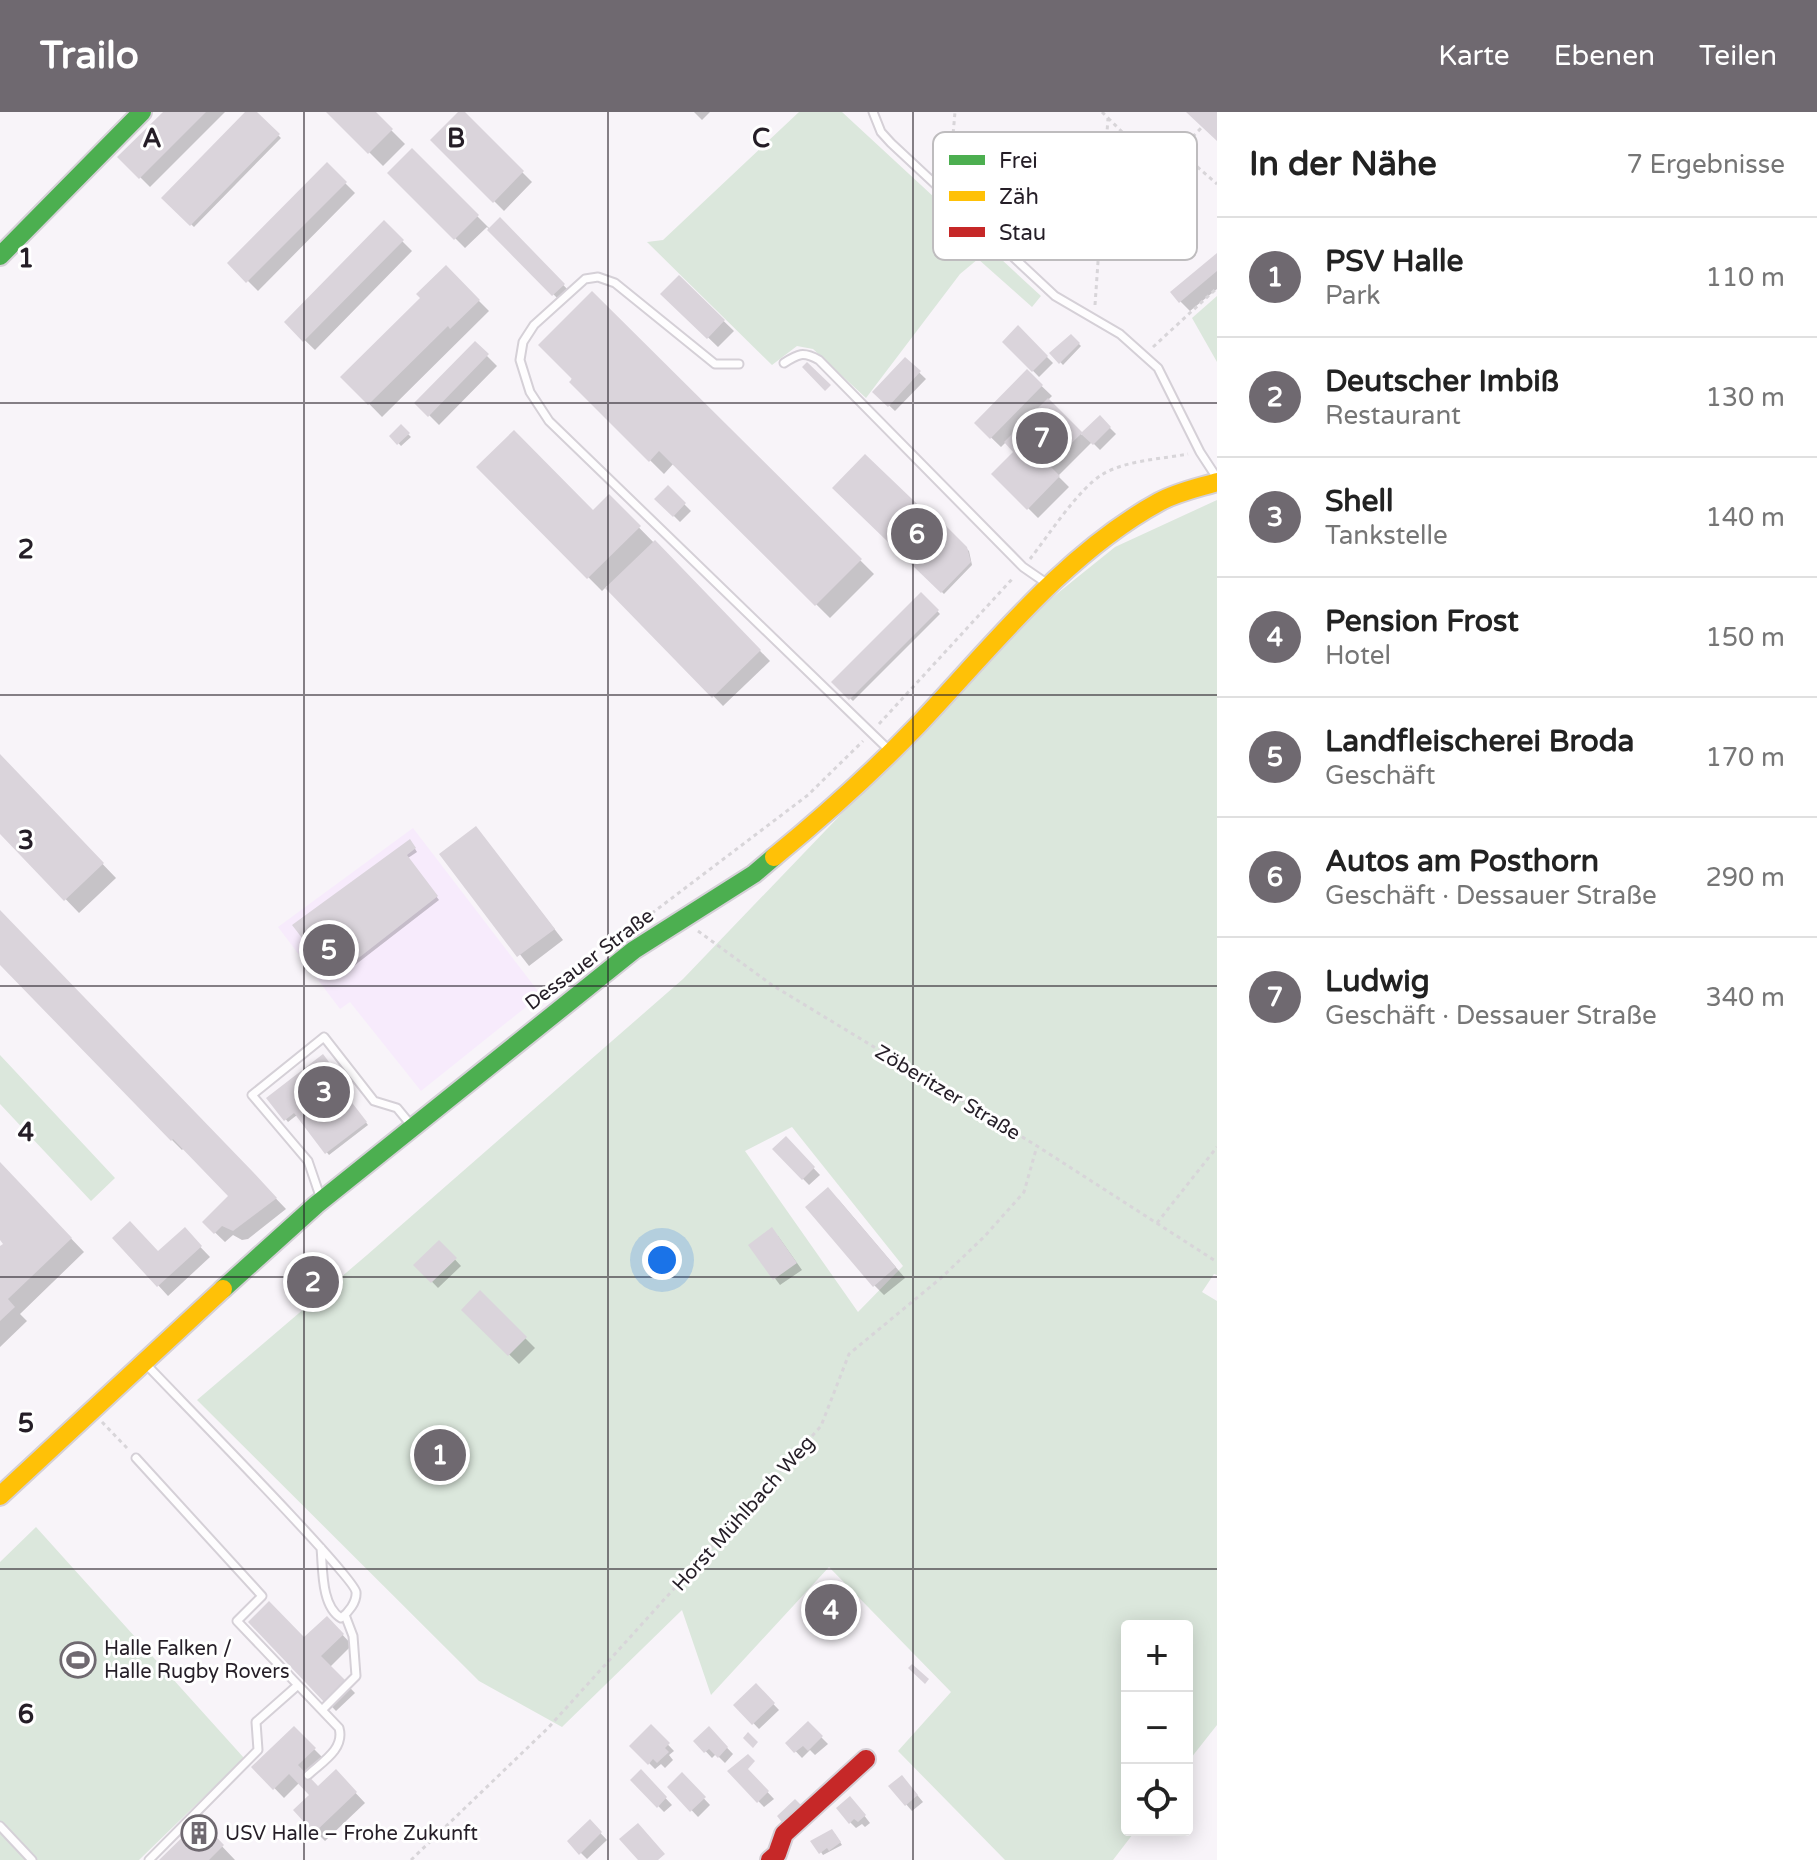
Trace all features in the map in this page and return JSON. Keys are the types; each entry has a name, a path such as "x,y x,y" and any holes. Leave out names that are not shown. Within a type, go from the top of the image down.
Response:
{"main road":[{"path":"0,256 142,112"},
{"name":"Dessauer Straße","path":"0,1496 142,1360 321,1201 609,969 681,918 754,874 819,820 890,752 1049,585 1118,529 1159,502 1217,480"},
{"path":"770,1860 777,1854 784,1834 866,1759"}],"lane":[{"path":"873,112 881,132 933,182"},
{"path":"1016,260 1055,296 1120,334 1158,368 1217,480"},
{"path":"739,364 715,364 615,283 598,277 585,279 534,325 523,342 520,360 530,392 549,421 890,752"},
{"path":"784,363 800,353 819,360 1023,567 1049,585"},
{"path":"321,1201 308,1161 252,1095 324,1037 374,1101 397,1108 412,1127"},
{"path":"142,1360 321,1548 344,1573 356,1592 354,1602 345,1615 337,1617 327,1596 321,1548"},
{"path":"136,1458 262,1596 237,1621 287,1669 339,1728 341,1740 308,1775"},
{"path":"322,1710 356,1676 353,1636 345,1615"},
{"path":"149,1860 258,1750 256,1722 298,1685"},
{"path":"0,1826 32,1860"}],"path":[{"path":"953,132 955,112"},
{"path":"1102,112 1122,132"},
{"path":"1107,132 1108,118"},
{"path":"1197,132 1202,127"},
{"path":"1197,167 1217,184"},
{"path":"1094,318 1098,260"},
{"path":"1144,355 1217,288"},
{"path":"635,926 808,795 871,733 1023,567 1054,526 1105,473 1127,465 1200,452"},
{"name":"Zöberitzer Straße","path":"681,918 772,985 1037,1146 1217,1262"},
{"name":"Horst Mühlbach Weg","path":"411,1860 548,1728 821,1426 849,1354 941,1278 1024,1192 1037,1146"},
{"path":"1157,1223 1217,1147"},
{"path":"90,1410 136,1458"}],"shaded area":[{"path":"799,112 842,112 933,196 933,260 977,260 960,274 866,398 813,349 797,346 772,365 647,242 663,240"},
{"path":"979,260 1002,260 1041,296 1032,307"},
{"path":"1217,296 1217,362 1192,318"},
{"path":"1217,500 1217,1275 1214,1274 1202,1292 1217,1301 1217,1725 1193,1755 1193,1620 1121,1620 1121,1836 1131,1836 1113,1860 1005,1860 898,1751 951,1692 829,1567 711,1695 682,1610 562,1727 479,1681 197,1400 683,979 1038,609 1115,547","holes":["792,1127 903,1266 858,1312 745,1151"]},
{"path":"413,828 541,995 421,1091 350,1002 340,1009 278,927"},
{"path":"0,1055 115,1178 91,1201 0,1104"},
{"name":"Halle Falken / Halle Rugby Rovers","path":"36,1527 244,1758 139,1860 0,1860 0,1562"}],"building":[{"path":"163,112 206,112 139,179 117,157"},
{"path":"245,112 257,112 280,134 190,226 161,198"},
{"path":"326,112 376,112 393,129 368,154"},
{"path":"458,112 465,112 524,171 493,203 430,140"},
{"path":"1186,112 1217,112 1217,141 1202,127"},
{"path":"412,148 479,215 454,240 387,173"},
{"path":"327,162 347,182 246,283 227,263"},
{"path":"500,217 565,284 552,296 487,230"},
{"path":"384,220 404,240 303,342 284,322"},
{"path":"1217,253 1217,271 1179,303 1170,292"},
{"path":"446,265 480,300 450,329 448,326 368,405 340,377 420,298 416,294"},
{"path":"679,275 725,320 707,339 660,294"},
{"path":"592,291 862,559 815,606 659,451 649,462 569,382 572,379 538,345"},
{"path":"1018,325 1048,356 1032,372 1002,342"},
{"path":"1071,334 1080,343 1059,364 1049,353"},
{"path":"475,341 489,354 428,417 414,403"},
{"path":"905,357 921,371 888,407 872,392"},
{"path":"807,362 831,385 825,391 802,367"},
{"path":"1027,369 1043,385 990,439 974,423"},
{"path":"1048,398 1082,432 1100,415 1111,427 1093,445 1081,434 1049,465 1060,476 1027,510 991,474 1013,452 1004,442"},
{"path":"401,424 410,433 397,445 389,436"},
{"path":"514,430 593,510 609,494 641,526 587,579 476,467"},
{"path":"865,454 967,547 971,562 941,593 832,488"},
{"path":"668,485 686,503 673,517 654,499"},
{"path":"655,540 761,650 712,698 605,588"},
{"path":"921,592 939,610 849,700 831,682"},
{"path":"0,754 104,863 64,901 0,834"},
{"path":"476,826 555,929 517,957 439,854"},
{"path":"410,839 416,848 407,855 438,896 333,978 292,925"},
{"path":"0,910 277,1198 233,1231 222,1226 214,1234 202,1222 228,1196 0,965"},
{"path":"323,1054 341,1078 336,1082 367,1122 325,1154 294,1113 284,1121 266,1098"},
{"path":"786,1136 815,1167 802,1180 772,1149"},
{"path":"0,1162 72,1238 8,1299 15,1307 0,1321 0,1246 3,1244 0,1240"},
{"path":"828,1187 896,1267 873,1287 805,1207"},
{"path":"130,1221 158,1251 185,1227 202,1246 157,1287 112,1238"},
{"path":"772,1227 797,1263 773,1280 748,1245"},
{"path":"439,1240 457,1258 431,1283 413,1265"},
{"path":"480,1290 527,1337 508,1356 461,1310"},
{"path":"841,1586 855,1603 821,1633 806,1616"},
{"path":"269,1601 304,1637 327,1616 344,1634 321,1656 347,1682 325,1703 248,1622"},
{"path":"912,1664 929,1679 925,1684 908,1668"},
{"path":"756,1683 775,1703 752,1725 733,1705"},
{"path":"808,1721 823,1736 808,1751 803,1746 794,1753 785,1743"},
{"path":"651,1724 670,1743 665,1748 669,1752 657,1763 653,1759 648,1765 629,1746"},
{"path":"294,1726 316,1748 298,1765 318,1786 336,1769 357,1792 314,1833 293,1810 309,1795 289,1774 273,1790 251,1767"},
{"path":"709,1726 728,1747 718,1758 709,1749 704,1753 693,1741"},
{"path":"748,1732 758,1742 753,1748 743,1738"},
{"path":"748,1754 755,1761 748,1769 769,1791 757,1803 727,1771"},
{"path":"641,1769 667,1797 657,1808 630,1780"},
{"path":"682,1772 706,1797 690,1812 667,1787"},
{"path":"902,1775 918,1795 905,1806 888,1786"},
{"path":"850,1796 866,1815 858,1822 854,1819 849,1824 836,1808"},
{"path":"795,1799 803,1807 785,1826 777,1816"},
{"path":"590,1819 602,1832 579,1855 567,1841"},
{"name":"USV Halle – Frohe Zukunft","path":"200,1820 224,1845 209,1860 159,1860"},
{"path":"638,1823 665,1854 658,1860 638,1860 619,1839"},
{"path":"832,1829 841,1842 819,1854 810,1841"}],"traffic: fast":[{"path":"0,256 142,112"},
{"path":"223,1289 316,1205 634,950 754,874 774,857"}],"traffic: slow":[{"path":"774,857 884,760 1060,575 1124,523 1159,502 1217,482"},
{"path":"0,1496 223,1289"}],"traffic: jam":[{"path":"770,1860 777,1854 784,1834 866,1759"}],"place":[{"name":"Ludwig","path":"1042,438"},
{"name":"Autos am Posthorn","path":"917,534"},
{"name":"Landfleischerei Broda","path":"329,950"},
{"name":"Shell","path":"324,1092"},
{"name":"Deutscher Imbiß","path":"313,1282"},
{"name":"PSV Halle","path":"440,1455"},
{"name":"Pension Frost","path":"831,1610"},
{"name":"Halle Falken / Halle Rugby Rovers","path":"78,1660"},
{"name":"USV Halle – Frohe Zukunft","path":"199,1833"}]}
